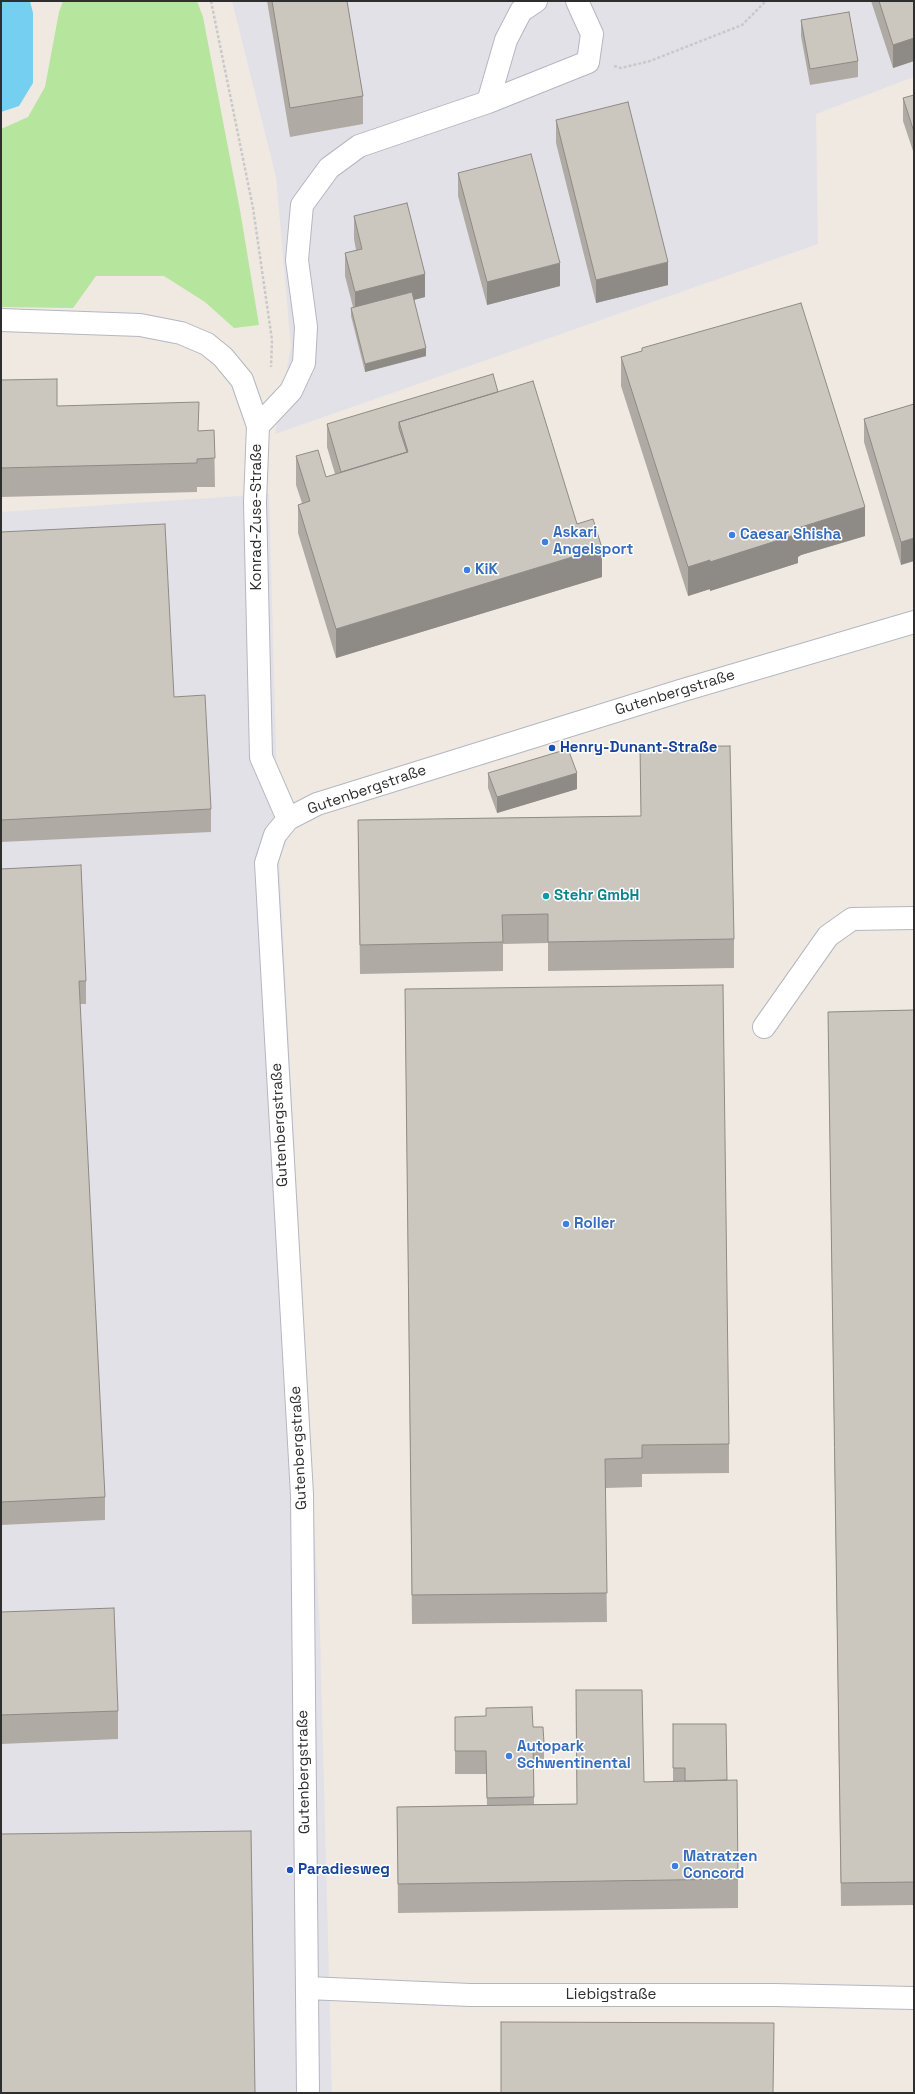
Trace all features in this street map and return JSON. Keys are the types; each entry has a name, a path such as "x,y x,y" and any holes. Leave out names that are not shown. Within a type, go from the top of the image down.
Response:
{"street":[{"path":"488,102 506,40 521,11 536,1"},
{"path":"577,1 592,34 588,62"},
{"name":"Konrad-Zuse-Straße","path":"288,819 260,757 255,502 258,426 291,391 304,363 306,327 297,260 302,205 329,168 359,146 488,102 588,62"},
{"path":"1,320 140,325 181,334 207,344 223,357 242,380 258,426"},
{"name":"Gutenbergstraße","path":"308,2093 302,1495 266,863 275,835 288,819 317,804 680,691 914,622"},
{"path":"764,1027 828,936 852,918 914,918"},
{"name":"Liebigstraße","path":"307,1988 470,1995 775,1995 914,1998"}],"path":[{"path":"211,1 253,208 272,340 271,370"},
{"path":"588,62 621,68 650,61 742,25 766,1"}],"shaded area":[{"path":"232,1 914,1 914,77 816,114 818,244 275,434 291,347 276,177"},
{"path":"269,494 279,858 320,1633 332,2093 1,2093 1,512"}],"green space":[{"path":"63,1 197,1 203,17 240,210 259,325 234,328 205,302 164,276 96,276 73,308 1,307 1,129 28,117 45,87 59,12"}],"water":[{"path":"1,1 30,1 33,13 33,83 19,106 1,112"}],"building":[{"path":"272,1 347,1 363,96 290,108"},
{"path":"879,1 914,1 914,38 893,45"},
{"path":"849,12 858,61 810,69 801,20"},
{"path":"914,95 914,132 903,98"},
{"path":"628,102 668,262 596,280 556,120"},
{"path":"531,154 560,263 487,282 458,173"},
{"path":"407,203 425,274 355,292 345,253 362,249 354,216"},
{"path":"412,292 426,348 365,364 351,308"},
{"path":"801,303 865,507 801,527 797,529 798,534 710,562 710,560 688,567 621,357 642,351 642,348"},
{"path":"493,374 498,392 399,422 399,428 407,452 341,472 327,424"},
{"path":"57,379 57,406 199,402 198,431 214,430 215,458 197,459 197,463 1,468 1,380"},
{"path":"533,381 577,524 593,519 602,548 336,629 298,505 310,501 296,456 318,450 326,477 408,452 399,422"},
{"path":"914,404 914,538 901,542 864,419"},
{"path":"165,524 174,697 205,695 211,809 1,820 1,532"},
{"name":"Stehr GmbH","path":"730,746 734,939 548,942 548,914 502,915 503,942 360,945 358,820 641,816 640,747"},
{"path":"568,749 577,773 497,797 488,773"},
{"path":"81,865 86,981 79,981 105,1497 1,1502 1,869"},
{"name":"Roller","path":"723,985 729,1444 642,1445 642,1458 605,1459 607,1593 412,1595 405,989"},
{"path":"914,1010 914,1882 841,1883 828,1012"},
{"path":"114,1608 118,1711 1,1715 1,1612"},
{"path":"576,1690 642,1690 644,1782 737,1780 738,1879 398,1884 397,1807 577,1804"},
{"path":"532,1707 533,1727 543,1727 544,1743 533,1743 534,1797 487,1798 486,1751 455,1751 455,1717 486,1716 486,1708"},
{"path":"673,1724 726,1724 727,1780 685,1781 685,1768 673,1768"},
{"path":"251,1831 255,2093 1,2093 1,1834"},
{"path":"501,2022 774,2023 773,2093 501,2093"}],"place":[{"name":"Caesar Shisha","path":"732,535"},
{"name":"Askari Angelsport","path":"545,542"},
{"name":"KiK","path":"467,570"},
{"name":"Henry-Dunant-Straße","path":"552,748"},
{"name":"Stehr GmbH","path":"546,896"},
{"name":"Roller","path":"566,1224"},
{"name":"Autopark Schwentinental","path":"509,1756"},
{"name":"Matratzen Concord","path":"675,1866"},
{"name":"Paradiesweg","path":"290,1870"}]}
